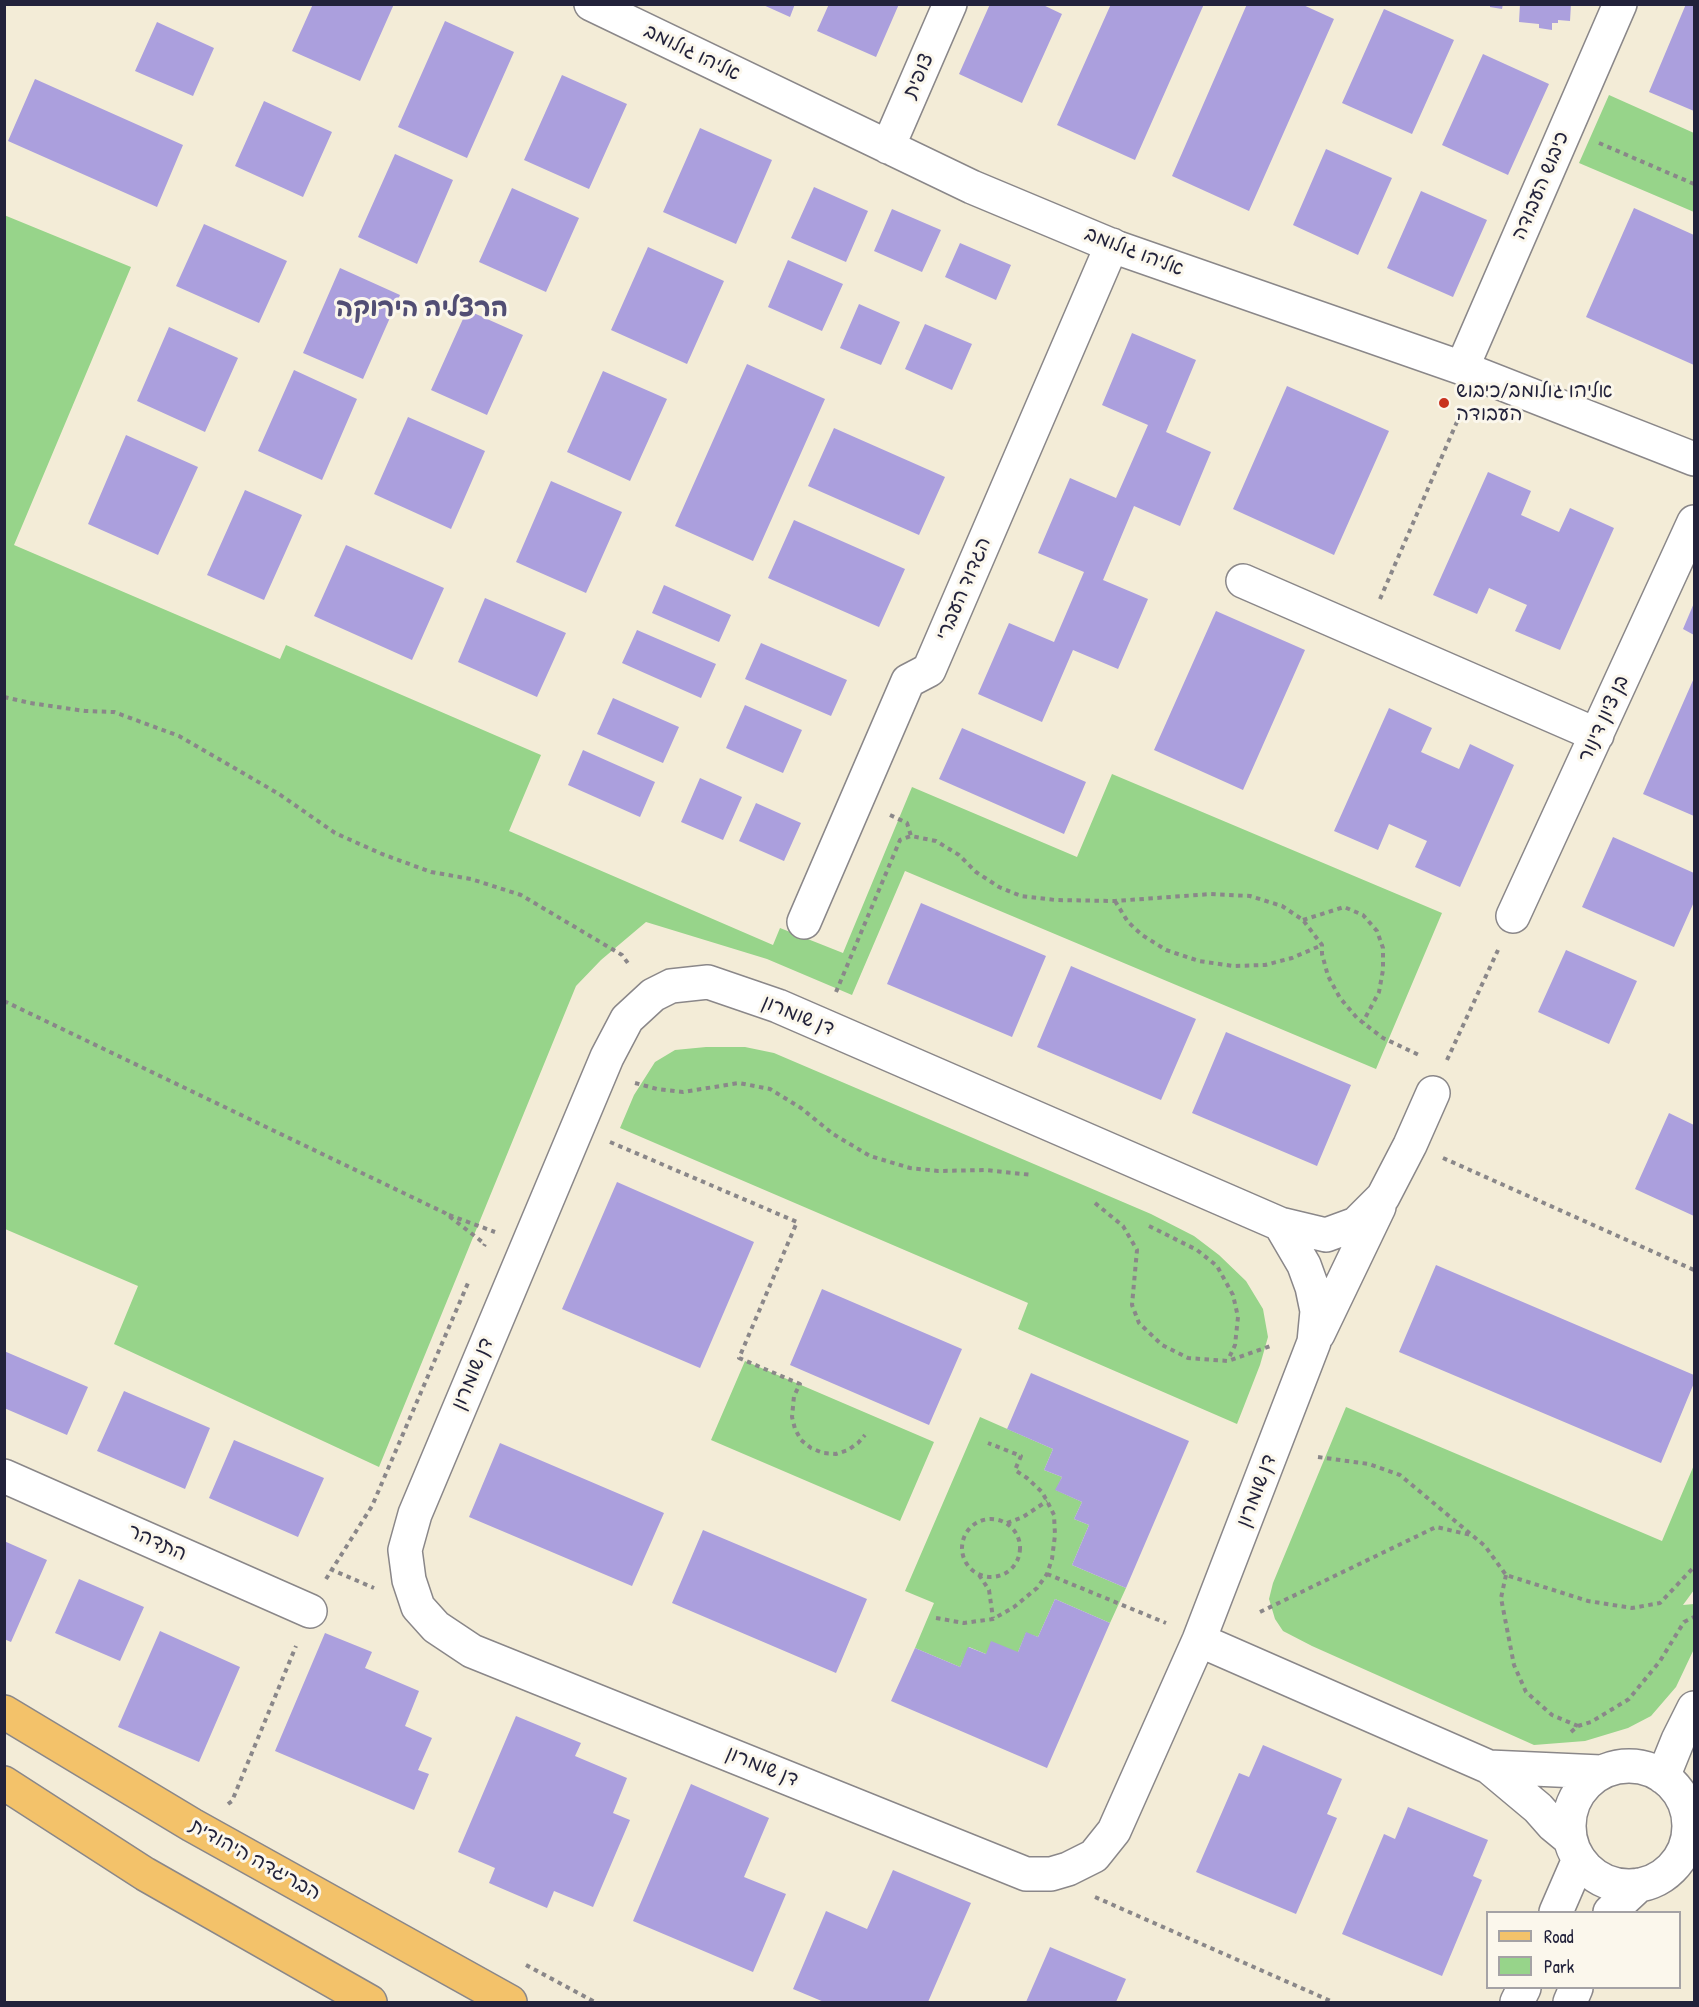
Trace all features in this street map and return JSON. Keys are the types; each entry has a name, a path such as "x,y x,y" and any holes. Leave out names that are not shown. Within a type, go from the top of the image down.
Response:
{"main road":[{"name":"הבריגדה היהודית","path":"4,1712 192,1825 510,2002"},
{"path":"4,1782 145,1874 370,2002"}],"street":[{"name":"אליהו גולומב","path":"591,4 972,187 1112,245 1470,371 1695,459"},
{"name":"צופית","path":"888,147 950,4"},
{"name":"כיבוש העבודה","path":"1470,371 1566,129 1620,4"},
{"name":"הגדוד העברי","path":"804,922 908,681 929,670 1112,245"},
{"name":"בן ציון דינור","path":"1513,916 1695,522"},
{"path":"1243,581 1597,735"},
{"name":"דן שומרון","path":"1314,1342 1317,1311 1312,1287 1304,1265 1280,1224 778,1006 708,982 671,986 653,995 627,1019 612,1048 415,1514 405,1550 409,1580 418,1607 436,1627 472,1651 1026,1874 1051,1874 1068,1869 1094,1856 1114,1831 1199,1640 1314,1342 1410,1145 1432,1093"},
{"path":"1280,1224 1326,1235 1356,1224 1383,1197"},
{"name":"התדהר","path":"4,1476 310,1611"},
{"path":"1199,1640 1489,1767 1538,1808 1574,1849 1590,1872 1605,1881 1622,1886 1640,1886"},
{"path":"1611,1911 1640,1886 1656,1880 1671,1870 1681,1856 1688,1839 1689,1822 1681,1788 1678,1740 1695,1708"},
{"path":"1556,1911 1574,1849 1569,1820 1574,1801 1585,1784 1601,1772 1616,1767 1633,1766 1649,1770 1681,1788"},
{"path":"1489,1767 1601,1772"}],"path":[{"path":"1566,129 1695,184"},
{"path":"1365,634 1470,371"},
{"path":"4,697 85,711 114,712 180,736 271,789 335,833 431,872 471,879 521,895 622,955 653,995"},
{"path":"833,998 900,840 911,836 936,841 959,855 976,872 999,887 1022,896 1055,900 1115,901 1211,894 1250,896 1282,906 1303,920 1322,945 1328,976 1340,998 1357,1018 1383,1038 1419,1055"},
{"path":"1115,901 1128,922 1142,935 1166,950 1199,961 1233,966 1265,964 1292,958 1322,945"},
{"path":"1303,920 1344,907 1363,915 1377,931 1383,948 1383,970 1379,992 1364,1022"},
{"path":"1432,1093 1513,916"},
{"path":"4,1001 445,1213 528,1244"},
{"path":"632,1082 657,1089 683,1092 739,1083 770,1089 801,1108 832,1134 870,1156 910,1168 938,1171 986,1170 1032,1175"},
{"path":"608,1141 797,1222 739,1358 800,1384 794,1396 792,1417 801,1440 811,1448 823,1453 836,1454 848,1450 865,1435"},
{"path":"1410,1145 1695,1270"},
{"path":"1095,1203 1123,1226 1137,1251 1132,1305 1139,1323 1162,1345 1188,1358 1228,1361 1278,1344"},
{"path":"445,1213 485,1244 481,1255"},
{"path":"1149,1226 1197,1250 1217,1266 1233,1295 1238,1317 1235,1345 1228,1361"},
{"path":"232,1801 310,1611 330,1569 372,1506 471,1277"},
{"path":"936,1617 964,1623 993,1619 1014,1607 1037,1588 1047,1574 1052,1559 1055,1536 1054,1515 1047,1501 1042,1492 1015,1470 1021,1456 988,1443"},
{"path":"1318,1457 1369,1464 1400,1475 1485,1546 1506,1575 1588,1601 1632,1608 1660,1603 1695,1568"},
{"path":"1007,1523 1023,1517 1047,1501"},
{"path":"998,1520 1007,1523 1014,1530 1020,1548 1014,1566 1007,1572 988,1577 971,1569 962,1552 962,1543 971,1526 980,1521 998,1520"},
{"path":"1260,1612 1436,1527 1472,1535"},
{"path":"979,1574 988,1590 993,1619"},
{"path":"1047,1574 1166,1624"},
{"path":"1506,1575 1501,1598 1514,1665 1526,1692 1552,1715 1578,1726"},
{"path":"1565,1738 1578,1726 1591,1722 1629,1699 1660,1661 1684,1622 1695,1617"},
{"path":"1068,1869 1072,1887 1333,2002"}],"green space":[{"path":"1609,95 1694,133 1694,212 1579,163"},
{"path":"4,215 131,267 14,545 280,659 286,645 541,755 509,831 773,945 780,928 843,953 912,787 1077,857 1112,774 1442,913 1376,1069 905,871 852,995 767,959 646,922 601,960 576,986 379,1467 114,1344 138,1286 5,1229"},
{"path":"745,1047 774,1053 1151,1214 1194,1236 1219,1255 1246,1281 1263,1309 1268,1337 1260,1365 1237,1424 1018,1329 1028,1303 620,1128 634,1095 655,1062 675,1050"},
{"path":"745,1361 934,1442 900,1521 711,1440"},
{"path":"1346,1407 1662,1541 1694,1465 1694,1590 1683,1605 1694,1604 1694,1649 1676,1687 1651,1716 1628,1728 1585,1741 1534,1745 1283,1631 1275,1619 1269,1599 1273,1583"},
{"path":"980,1417 1053,1449 1044,1470 1062,1477 1056,1490 1082,1502 1074,1519 1089,1525 1072,1565 1126,1588 1110,1623 1055,1599 1038,1637 1026,1633 1018,1652 986,1654 969,1647 960,1667 915,1648 934,1603 905,1591"}],"building":[{"path":"313,4 394,4 360,81 292,51"},
{"path":"761,4 795,4 790,17"},
{"path":"829,4 899,4 876,57 817,31"},
{"path":"990,4 1041,4 1062,14 1022,103 959,74"},
{"path":"1111,4 1204,4 1135,160 1057,125"},
{"path":"1247,4 1301,4 1334,19 1249,211 1172,176"},
{"path":"1490,4 1503,4 1502,9 1490,7"},
{"path":"1520,4 1571,4 1570,21 1558,20 1558,23 1552,23 1552,30 1539,28 1539,24 1519,22"},
{"path":"1686,4 1694,4 1694,111 1649,92"},
{"path":"1384,9 1454,40 1412,134 1342,103"},
{"path":"445,21 514,52 467,158 398,127"},
{"path":"157,22 214,48 193,96 135,71"},
{"path":"1483,54 1549,84 1508,175 1442,145"},
{"path":"562,75 627,104 589,189 524,160"},
{"path":"35,79 183,145 157,207 8,141"},
{"path":"264,101 332,132 303,197 235,166"},
{"path":"700,128 772,160 736,244 663,212"},
{"path":"1326,149 1392,178 1358,255 1293,225"},
{"path":"395,154 453,180 417,264 358,237"},
{"path":"814,187 868,211 846,262 791,238"},
{"path":"512,188 579,218 546,292 479,262"},
{"path":"1421,191 1487,220 1453,297 1387,268"},
{"path":"1634,208 1694,235 1694,365 1586,317"},
{"path":"892,209 941,230 922,272 874,251"},
{"path":"204,224 287,261 259,323 176,286"},
{"path":"960,243 1011,265 996,300 945,277"},
{"path":"648,247 724,281 687,364 611,330"},
{"path":"788,260 843,284 822,331 768,307"},
{"path":"340,268 400,295 363,379 303,353"},
{"path":"859,304 900,322 881,365 840,348"},
{"path":"467,310 523,335 487,415 431,390"},
{"path":"925,324 972,344 952,390 905,369"},
{"path":"169,327 238,358 205,432 137,401"},
{"path":"1132,333 1196,360 1166,432 1211,452 1180,526 1134,506 1103,580 1148,599 1118,669 1073,650 1042,722 978,694 1009,623 1054,642 1084,572 1038,553 1070,478 1116,498 1148,425 1102,405"},
{"path":"747,364 825,399 753,561 675,526"},
{"path":"294,370 357,399 322,480 258,451"},
{"path":"603,371 667,399 630,481 567,452"},
{"path":"1287,386 1389,431 1334,555 1233,509"},
{"path":"408,417 485,451 451,529 374,494"},
{"path":"834,428 945,477 919,535 808,486"},
{"path":"126,435 198,467 158,555 88,524"},
{"path":"1488,472 1531,491 1521,515 1559,532 1570,508 1614,528 1560,650 1515,631 1527,605 1489,588 1477,614 1433,595"},
{"path":"551,481 622,512 586,593 516,562"},
{"path":"245,490 302,515 264,600 207,575"},
{"path":"794,520 905,569 879,627 768,578"},
{"path":"346,545 444,588 412,660 314,616"},
{"path":"664,585 731,615 719,642 652,613"},
{"path":"485,598 566,633 537,697 458,662"},
{"path":"1694,603 1694,635 1683,629"},
{"path":"1216,611 1305,650 1243,790 1154,750"},
{"path":"637,630 716,664 701,698 622,663"},
{"path":"761,643 847,680 831,716 745,679"},
{"path":"1694,678 1694,816 1643,794"},
{"path":"613,698 679,727 663,763 597,734"},
{"path":"745,705 802,730 783,773 726,748"},
{"path":"1389,708 1432,728 1421,752 1459,769 1470,744 1514,765 1460,887 1415,867 1427,841 1389,824 1378,850 1334,831"},
{"path":"962,728 1086,782 1064,834 939,779"},
{"path":"583,750 655,782 640,817 568,785"},
{"path":"700,778 742,797 723,840 681,822"},
{"path":"756,803 801,823 784,861 739,841"},
{"path":"1613,837 1694,873 1694,902 1674,947 1582,907"},
{"path":"921,903 1046,956 1012,1037 887,984"},
{"path":"1566,950 1637,981 1609,1044 1538,1012"},
{"path":"1071,966 1196,1019 1161,1100 1037,1047"},
{"path":"1226,1032 1351,1085 1317,1166 1192,1113"},
{"path":"1669,1113 1694,1125 1694,1216 1635,1189"},
{"path":"617,1182 754,1242 700,1368 562,1309"},
{"path":"1436,1265 1694,1375 1694,1383 1661,1463 1399,1352"},
{"path":"822,1289 962,1349 929,1425 790,1365"},
{"path":"4,1351 88,1387 67,1435 4,1408"},
{"path":"1031,1373 1189,1441 1126,1588 1072,1565 1089,1525 1074,1519 1082,1502 1055,1490 1062,1477 1044,1470 1053,1449 1007,1429"},
{"path":"124,1391 210,1428 185,1489 97,1451"},
{"path":"234,1440 324,1478 298,1537 209,1498"},
{"path":"500,1443 664,1513 632,1586 469,1517"},
{"path":"703,1530 867,1599 836,1673 672,1603"},
{"path":"4,1541 47,1560 11,1642 4,1639"},
{"path":"79,1579 144,1607 120,1661 55,1633"},
{"path":"1055,1599 1110,1623 1047,1768 891,1701 915,1648 960,1667 968,1647 986,1654 991,1641 1018,1652 1026,1632 1038,1637"},
{"path":"160,1631 240,1667 199,1762 118,1727"},
{"path":"325,1633 372,1652 365,1668 419,1691 405,1726 432,1738 418,1770 429,1774 414,1810 275,1751"},
{"path":"516,1716 581,1743 575,1756 627,1778 613,1813 630,1820 593,1907 554,1891 547,1908 489,1883 495,1868 458,1852"},
{"path":"1263,1745 1342,1779 1327,1814 1337,1818 1296,1914 1196,1872 1239,1773 1249,1777"},
{"path":"691,1784 769,1818 744,1877 786,1894 753,1972 633,1921"},
{"path":"1408,1807 1488,1840 1473,1876 1482,1880 1442,1976 1342,1934 1384,1834 1395,1839"},
{"path":"893,1870 971,1903 928,2002 824,2002 793,1989 826,1911 867,1929"},
{"path":"1050,1947 1126,1979 1116,2002 1026,2002"}],"place":[{"name":"אליהו גולומב/כיבוש העבודה","path":"1444,403"}],"district":[{"name":"הרצליה הירוקה","path":"422,309"}]}
